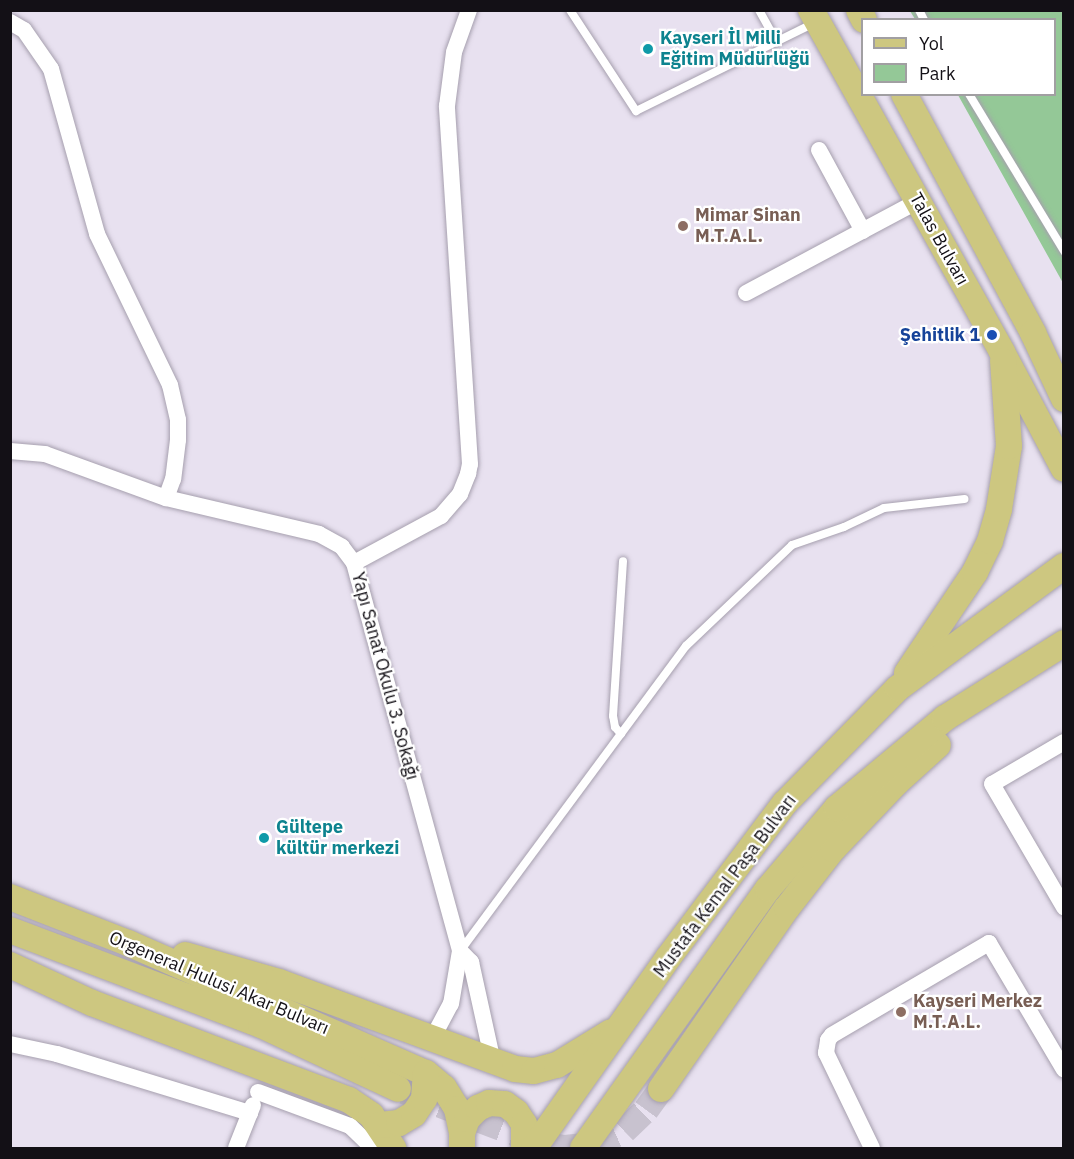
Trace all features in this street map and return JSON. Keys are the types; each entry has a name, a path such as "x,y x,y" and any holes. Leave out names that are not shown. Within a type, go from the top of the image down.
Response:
{"main road":[{"name":"Talas Bulvarı","path":"814,16 1002,352 1064,469"},
{"name":"Talas Bulvarı","path":"905,96 1039,345 1064,399"},
{"path":"925,96 965,207"},
{"path":"1039,345 1064,380"},
{"path":"898,688 975,572 993,530 1006,477 1009,447 1002,352"},
{"name":"Mustafa Kemal Paşa Bulvarı","path":"534,1149 619,1028 785,802 898,688 1064,566"},
{"name":"Mustafa Kemal Paşa Bulvarı","path":"583,1149 768,889 837,808 945,718 1064,643"},
{"path":"661,1089 787,908 833,849 897,782 1023,669"},
{"name":"Orgeneral Hulusi Akar Bulvarı","path":"10,897 128,943 426,1073"},
{"name":"Orgeneral Hulusi Akar Bulvarı","path":"10,930 261,1025 398,1089"},
{"path":"128,943 216,962 493,1062 525,1070 546,1068 619,1028"},
{"path":"10,965 263,1081 349,1100 366,1111 377,1137 393,1149"},
{"path":"377,1137 414,1114 427,1091 426,1073"},
{"path":"426,1073 451,1098 462,1141"},
{"path":"462,1141 468,1119 478,1108 497,1102 511,1107 524,1124 524,1149"}],"street":[{"path":"354,563 441,516 460,494 468,474 470,464 447,106 454,52 469,10"},
{"path":"10,22 24,30 51,69 97,234 170,385 176,411 178,440 175,469 166,498"},
{"path":"819,150 863,231"},
{"path":"746,293 918,201"},
{"name":"Yapı Sanat Okulu 3. Sokağı","path":"10,451 45,454 166,498 319,534 342,547 354,563 460,951 451,1004 432,1039"},
{"path":"1064,742 992,784 1064,907"},
{"path":"872,1149 826,1053 828,1040 832,1035 989,943 1064,1070"},
{"name":"Yapı Sanat Okulu 3. Sokağı","path":"460,951 471,962 493,1062"},
{"path":"10,1044 57,1054 250,1113"},
{"path":"236,1149 263,1081"}],"lane":[{"path":"570,10 636,111 777,42 814,16"},
{"path":"759,10 777,42"},
{"path":"970,96 1064,251"},
{"path":"460,951 686,646 792,545 844,527 884,508 964,499"},
{"path":"621,734 615,727 613,716 623,561"}],"green space":[{"path":"910,11 1063,11 1063,283 959,96 1056,96 1056,18 914,18"}],"tunnel":[{"path":"404,1091 546,1145 565,1148 592,1145 624,1131 646,1110 661,1089"}],"place":[{"name":"Kayseri İl Milli Eğitim Müdürlüğü","path":"648,49"},
{"name":"Mimar Sinan M.T.A.L.","path":"683,226"},
{"name":"Şehitlik 1","path":"992,335"},
{"name":"Gültepe kültür merkezi","path":"264,838"},
{"name":"Kayseri Merkez M.T.A.L.","path":"901,1012"}]}
